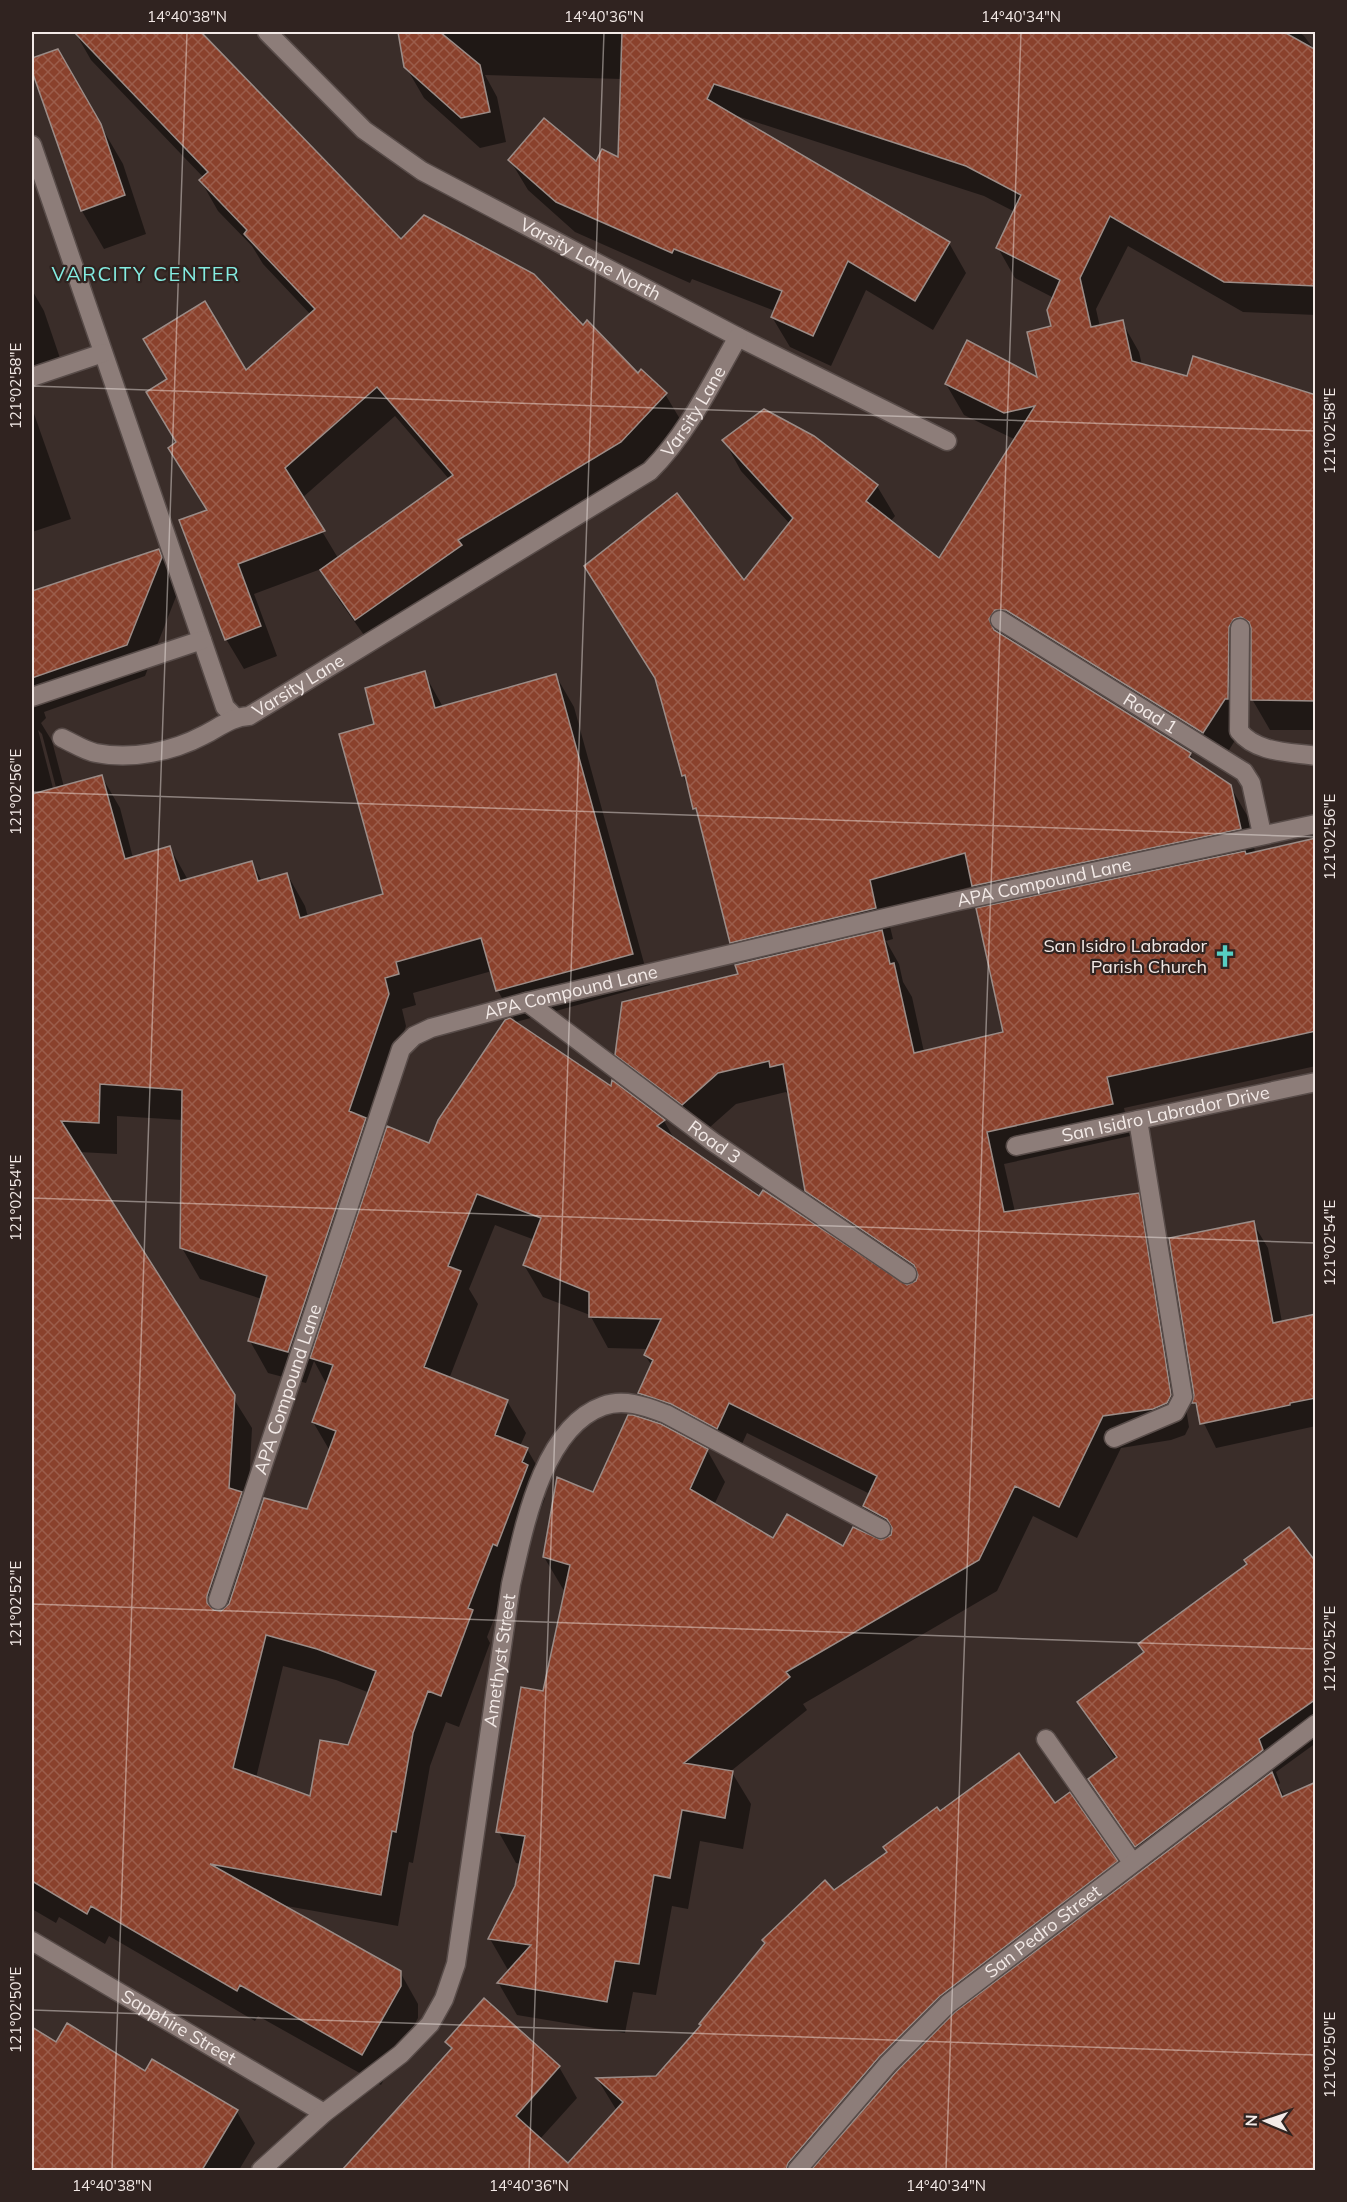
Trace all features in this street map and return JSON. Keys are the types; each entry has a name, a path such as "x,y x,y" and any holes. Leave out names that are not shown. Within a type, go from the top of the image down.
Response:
{"street":[{"name":"Varsity Lane North","path":"267,32 364,130 422,171 738,338 947,441"},
{"name":"Varsity Lane","path":"32,145 225,707 235,717 249,716 650,471 670,451 686,428 738,338"},
{"path":"32,376 104,352"},
{"name":"Road 1","path":"1000,620 1244,772 1251,783 1262,834"},
{"path":"1239,628 1239,730 1245,739 1265,748 1316,756"},
{"path":"32,697 202,640"},
{"path":"62,738 94,753 124,756 173,747 203,736 235,717"},
{"name":"APA Compound Lane","path":"218,1600 401,1049 414,1036 430,1028 527,1002 953,902 1316,824"},
{"name":"Road 3","path":"527,1002 712,1142 907,1274"},
{"name":"San Isidro Labrador Drive","path":"1016,1146 1316,1082"},
{"path":"1114,1438 1175,1412 1183,1397 1138,1119"},
{"name":"Amethyst Street","path":"261,2170 324,2113 401,2054 430,2024 444,1999 456,1964 513,1574 522,1535 548,1460 578,1419 605,1405 638,1404 666,1414 881,1529"},
{"name":"San Pedro Street","path":"798,2170 888,2064 948,2004 1316,1724"},
{"path":"1046,1739 1132,1862"},
{"name":"Sapphire Street","path":"32,1941 324,2113"}],"building":[{"path":"74,32 201,32 401,239 424,215 534,274 583,325 587,320 638,373 641,369 667,393 621,442 458,540 462,545 355,620 320,570 453,475 377,387 285,468 325,531 238,564 261,626 225,640 179,520 207,510 168,448 176,442 146,392 167,379 143,339 205,301 246,370 315,309 244,234 247,230 199,180 208,172"},
{"path":"398,32 440,32 480,65 490,112 461,118 404,67"},
{"path":"622,32 1284,32 1316,50 1316,286 1224,282 1110,216 1080,278 1091,327 1123,320 1132,361 1187,376 1193,356 1316,395 1316,701 1251,700 1251,628 1249,622 1241,617 1234,619 1229,627 1228,699 1225,699 1203,733 1006,610 995,610 989,619 994,630 1191,753 1189,757 1231,785 1241,829 972,886 965,853 870,880 876,908 730,943 696,808 693,809 685,775 682,776 655,678 584,566 677,493 744,580 793,518 722,440 764,409 814,436 878,485 866,501 939,558 1035,406 1004,413 945,384 967,340 1037,377 1027,332 1051,326 1047,310 1060,280 996,248 1021,195 966,166 714,84 707,99 950,242 915,301 848,261 813,336 771,317 782,291 674,249 672,253 556,202 508,160 544,118 596,161 602,149 618,157"},
{"path":"58,49 101,124 125,195 81,211 32,71 32,58"},
{"path":"159,549 162,557 127,645 32,678 32,591"},
{"path":"425,671 435,708 556,674 633,954 496,991 481,938 396,962 399,974 385,978 389,994 349,1111 366,1118 288,1352 248,1341 267,1276 180,1248 182,1090 100,1084 99,1123 61,1121 235,1395 229,1488 242,1492 207,1596 207,1603 214,1610 221,1611 229,1604 264,1498 307,1509 336,1431 312,1422 333,1365 310,1358 387,1126 429,1143 438,1120 505,1020 510,1018 611,1086 612,1080 665,1120 657,1126 759,1196 763,1190 907,1285 916,1281 918,1275 914,1265 805,1191 783,1064 770,1067 769,1061 718,1073 682,1105 615,1055 622,1002 738,974 735,965 882,930 890,964 894,963 914,1053 1003,1032 976,908 1316,838 1316,1031 1107,1077 1113,1104 987,1132 1004,1212 1139,1193 1171,1395 1167,1403 1153,1409 1103,1416 1059,1507 1015,1486 979,1560 786,1672 790,1677 684,1763 733,1771 725,1818 682,1810 670,1878 654,1875 639,1964 615,1961 607,2002 497,1983 531,1945 488,1939 515,1886 525,1836 496,1832 521,1687 543,1691 570,1565 543,1557 557,1477 593,1492 628,1415 633,1415 661,1424 708,1449 690,1489 773,1538 787,1514 843,1546 853,1527 881,1540 891,1535 892,1528 887,1519 863,1506 877,1476 729,1403 717,1429 671,1404 638,1393 653,1360 644,1355 661,1319 589,1317 589,1292 523,1265 541,1218 477,1194 448,1266 461,1271 424,1367 508,1400 495,1435 528,1448 522,1462 528,1465 497,1546 493,1544 468,1608 473,1610 441,1696 428,1691 413,1733 396,1832 392,1831 381,1895 210,1864 401,1971 401,1986 362,2055 240,1985 237,1991 91,1906 87,1914 32,1881 32,794 102,775 125,859 170,846 180,881 252,861 258,881 287,873 300,918 383,894 339,734 374,724 365,688","holes":["266,1635 317,1649 376,1671 348,1745 320,1740 310,1796 233,1768"]},
{"path":"1254,1221 1273,1323 1316,1314 1316,1398 1200,1424 1196,1403 1192,1403 1194,1395 1169,1238"},
{"path":"1289,1527 1316,1562 1316,1699 1259,1739 1263,1750 1135,1847 1088,1779 1117,1757 1077,1702 1144,1652 1138,1644 1247,1564 1244,1560"},
{"path":"1019,1753 1055,1803 1070,1792 1118,1861 940,1996 879,2057 788,2163 786,2170 342,2170 452,2048 445,2042 484,1998 560,2066 516,2116 568,2163 623,2102 596,2078 656,2076 701,2025 699,2024 765,1943 762,1940 825,1880 834,1890 887,1852 883,1847 937,1807 940,1811"},
{"path":"1272,1772 1282,1797 1316,1782 1316,2170 811,2170 896,2072 955,2012"},
{"path":"67,2023 145,2071 152,2059 238,2110 202,2170 32,2170 32,2027 56,2042"}],"place":[{"name":"San Isidro Labrador Parish Church","path":"1225,956"}],"district":[{"name":"VARCITY CENTER","path":"146,274"}]}
